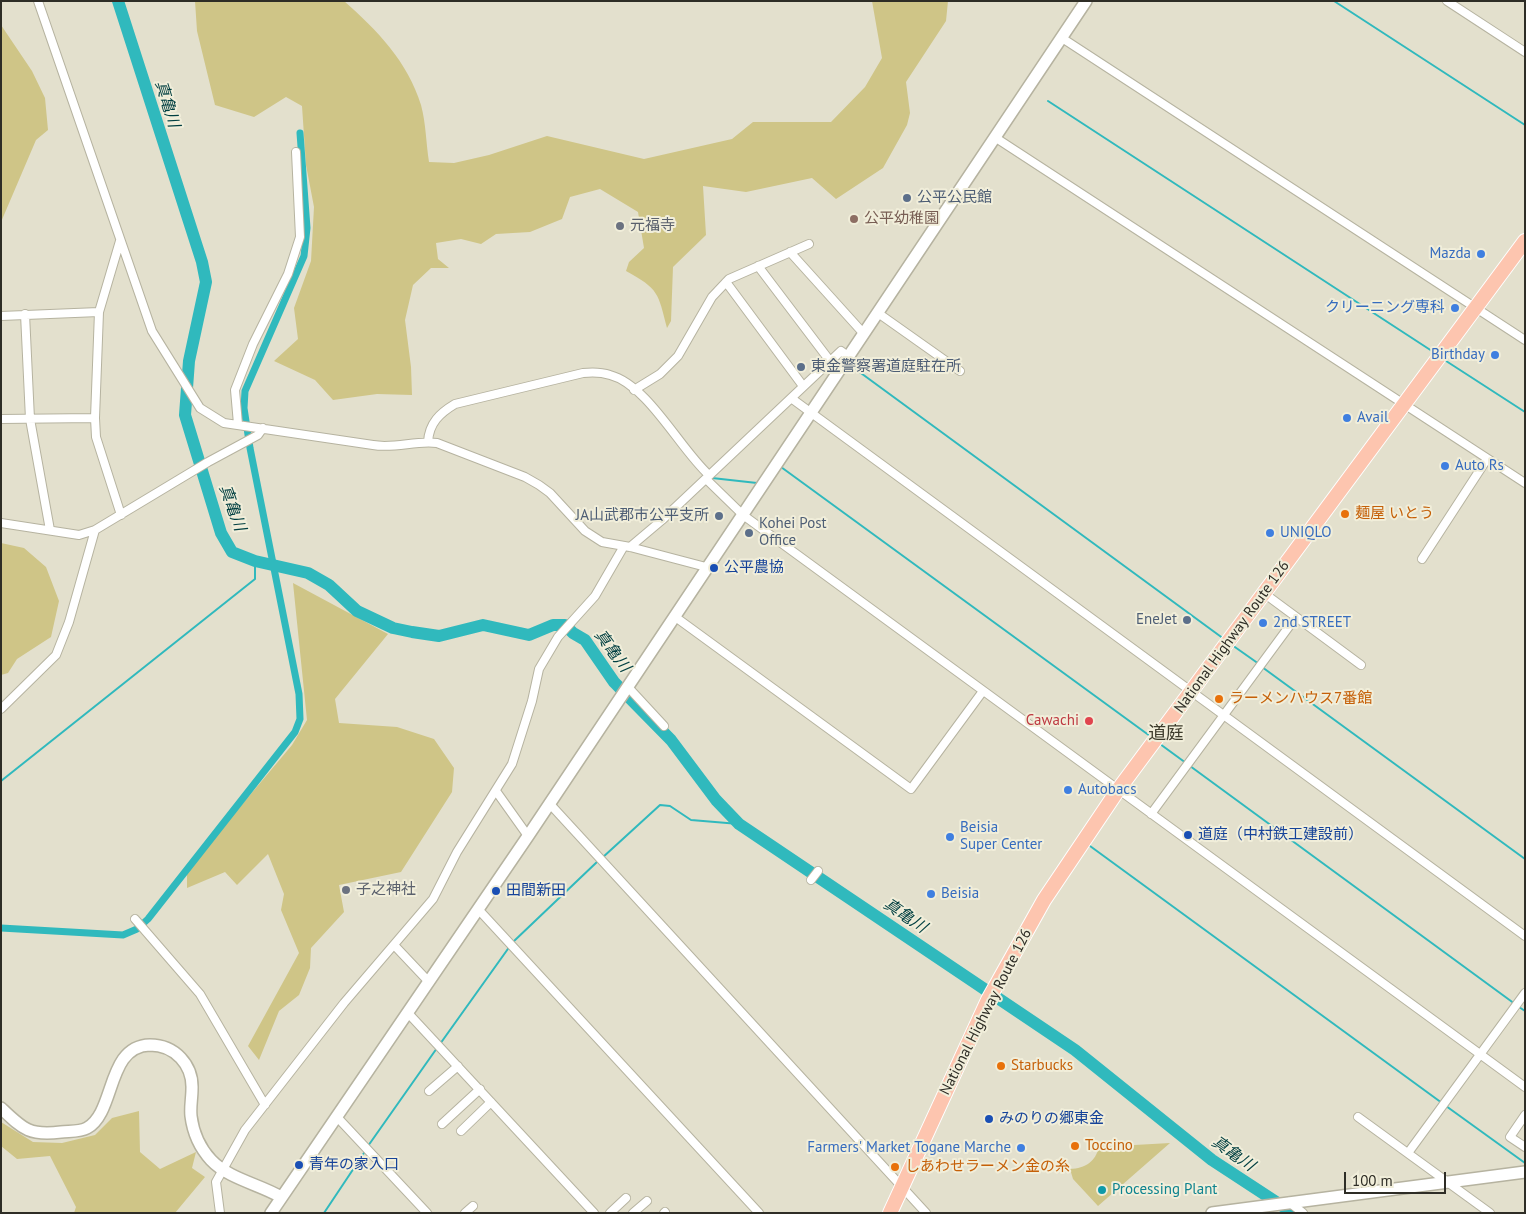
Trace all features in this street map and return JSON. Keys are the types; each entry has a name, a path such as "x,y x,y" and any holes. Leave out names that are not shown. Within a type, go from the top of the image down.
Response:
{"highway":[{"name":"National Highway Route 126","path":"890,1213 988,1000 1044,900 1118,790 1192,693 1525,241"}],"street":[{"path":"38,1 152,331 200,408 224,423 385,447 428,442 525,477 550,493 585,530 602,542 627,546 706,567"},
{"path":"1076,16 1078,1"},
{"path":"271,1213 528,836 1086,1"},
{"path":"1448,1 1525,52"},
{"path":"1062,38 1525,340"},
{"path":"996,138 1525,483"},
{"path":"238,424 235,390 252,344 288,274 300,237 296,152"},
{"path":"120,241 98,312 95,418 96,437 121,516"},
{"path":"634,390 660,374 678,356 712,297 726,282 808,244"},
{"path":"790,252 864,334"},
{"path":"758,266 830,361"},
{"path":"726,282 803,386"},
{"path":"1,316 98,312"},
{"path":"878,313 960,371"},
{"path":"25,314 30,419 50,530"},
{"path":"220,1213 215,1187 222,1169 245,1130 344,1002 433,899 457,852 512,764 532,701 538,668 558,637 595,596 627,546 707,477 840,351 849,357"},
{"path":"428,442 428,432 434,421 443,411 455,404 583,373 611,375 634,390 669,425 688,454 743,515 1525,1087"},
{"path":"791,398 810,414 1525,936"},
{"path":"1,419 95,418"},
{"path":"1,523 80,535 95,530 208,462 258,435 263,428"},
{"path":"1422,559 1487,459"},
{"path":"1,709 56,655 70,622 95,530"},
{"path":"1265,594 1361,665"},
{"path":"674,616 911,789 983,691"},
{"path":"1152,814 1296,617"},
{"path":"627,686 664,726"},
{"path":"496,790 528,836"},
{"path":"549,803 926,1213"},
{"path":"811,880 818,871"},
{"path":"478,910 760,1213"},
{"path":"135,919 200,994 264,1105"},
{"path":"394,945 428,982"},
{"path":"1408,1153 1525,994"},
{"path":"408,1012 594,1213"},
{"path":"1,1108 31,1133 42,1134 85,1129 98,1117 123,1059 136,1049 147,1045 158,1045 181,1057 187,1065 192,1087 191,1115 194,1129 198,1141 211,1160 222,1169 281,1197"},
{"path":"429,1091 458,1066"},
{"path":"442,1124 480,1089"},
{"path":"461,1130 492,1102"},
{"path":"1525,1115 1510,1137 1525,1147"},
{"path":"338,1117 426,1213"},
{"path":"1358,1117 1490,1213"},
{"path":"1212,1213 1525,1172"},
{"path":"610,1213 626,1198"},
{"path":"633,1213 647,1201"},
{"path":"1289,1202 1303,1213"},
{"path":"465,1213 472,1206"}],"shaded area":[{"path":"195,1 344,1 379,35 400,61 408,75 423,112 429,162 454,163 489,155 547,136 644,159 732,139 753,122 831,122 865,87 882,58 872,1 948,1 946,21 906,82 910,113 907,125 883,168 836,199 812,178 746,192 703,186 706,235 673,267 671,321 667,328 656,293 645,283 626,271 629,262 644,248 638,212 600,189 570,197 562,219 530,232 496,234 481,244 461,239 436,243 438,259 449,268 431,268 413,285 405,320 411,367 412,395 377,394 333,400 315,380 274,361 298,339 294,308 311,261 314,207 306,165 302,106 286,97 254,117 215,105 197,31"},
{"path":"1,25 32,71 45,98 48,130 36,140 1,222"},
{"path":"1,543 24,548 46,567 59,601 51,637 17,659 8,673 1,675"},
{"path":"293,583 388,634 335,699 339,723 397,727 434,739 454,768 452,792 401,872 339,885 344,912 311,948 310,968 299,995 279,1011 259,1060 248,1046 299,953 281,910 284,894 268,854 237,885 225,872 187,888 187,870 292,745 307,720"},
{"path":"139,1111 140,1152 160,1169 196,1152 192,1168 205,1177 175,1213 74,1213 76,1207 50,1156 17,1159 1,1146 1,1122 33,1142 62,1143 95,1135 112,1118"},
{"path":"1170,1143 1098,1206 1073,1179 1070,1169 1085,1166 1089,1163 1095,1157 1099,1147"}],"waterway":[{"name":"真亀川","path":"118,1 202,262 206,282 189,361 185,415 221,533 232,552 255,561 308,573 329,585 357,611 393,628 439,636 483,625 529,635 553,625 565,625 573,633 585,640 614,682 671,740 716,800 739,824 1075,1050 1212,1160 1293,1213"},
{"path":"1334,1 1525,125"},
{"path":"1048,101 1435,353"},
{"path":"1,928 123,935 137,929 148,919 295,732 300,719 299,694 250,448 244,408 245,391 304,256 307,228 300,133"},
{"path":"1443,359 1525,412"},
{"path":"849,367 854,368 1224,639"},
{"path":"781,467 1150,736"},
{"path":"712,478 757,483"},
{"path":"1,781 255,579 255,561"},
{"path":"1232,645 1259,664"},
{"path":"1262,667 1525,859"},
{"path":"1160,744 1186,763"},
{"path":"1190,766 1515,1004"},
{"path":"602,858 660,805 670,806 691,820 739,824"},
{"path":"1090,846 1442,1103"},
{"path":"513,942 598,861"},
{"path":"440,1044 510,946"},
{"path":"1519,1007 1525,1011"},
{"path":"368,1146 437,1048"},
{"path":"1446,1106 1525,1163"},
{"path":"324,1213 366,1150"}],"place":[{"name":"公平公民館","path":"907,198"},
{"name":"公平幼稚園","path":"854,219"},
{"name":"元福寺","path":"620,226"},
{"name":"Mazda","path":"1481,254"},
{"name":"クリーニング専科","path":"1455,308"},
{"name":"Birthday","path":"1495,355"},
{"name":"東金警察署道庭駐在所","path":"801,367"},
{"name":"Avail","path":"1347,418"},
{"name":"Auto Rs","path":"1445,466"},
{"name":"麺屋 いとう","path":"1345,514"},
{"name":"JA山武郡市公平支所","path":"719,516"},
{"name":"Kohei Post Office","path":"749,533"},
{"name":"UNIQLO","path":"1270,533"},
{"name":"公平農協","path":"714,568"},
{"name":"EneJet","path":"1187,620"},
{"name":"2nd STREET","path":"1263,623"},
{"name":"ラーメンハウス7番館","path":"1219,699"},
{"name":"Cawachi","path":"1089,721"},
{"name":"Autobacs","path":"1068,790"},
{"name":"道庭（中村鉄工建設前）","path":"1188,835"},
{"name":"Beisia Super Center","path":"950,837"},
{"name":"子之神社","path":"346,890"},
{"name":"田間新田","path":"496,891"},
{"name":"Beisia","path":"931,894"},
{"name":"Starbucks","path":"1001,1066"},
{"name":"みのりの郷東金","path":"989,1119"},
{"name":"Toccino","path":"1075,1146"},
{"name":"Farmers' Market Togane Marche","path":"1021,1148"},
{"name":"青年の家入口","path":"299,1165"},
{"name":"しあわせラーメン金の糸","path":"895,1167"},
{"name":"Processing Plant","path":"1102,1190"}],"district":[{"name":"道庭","path":"1166,734"}]}
